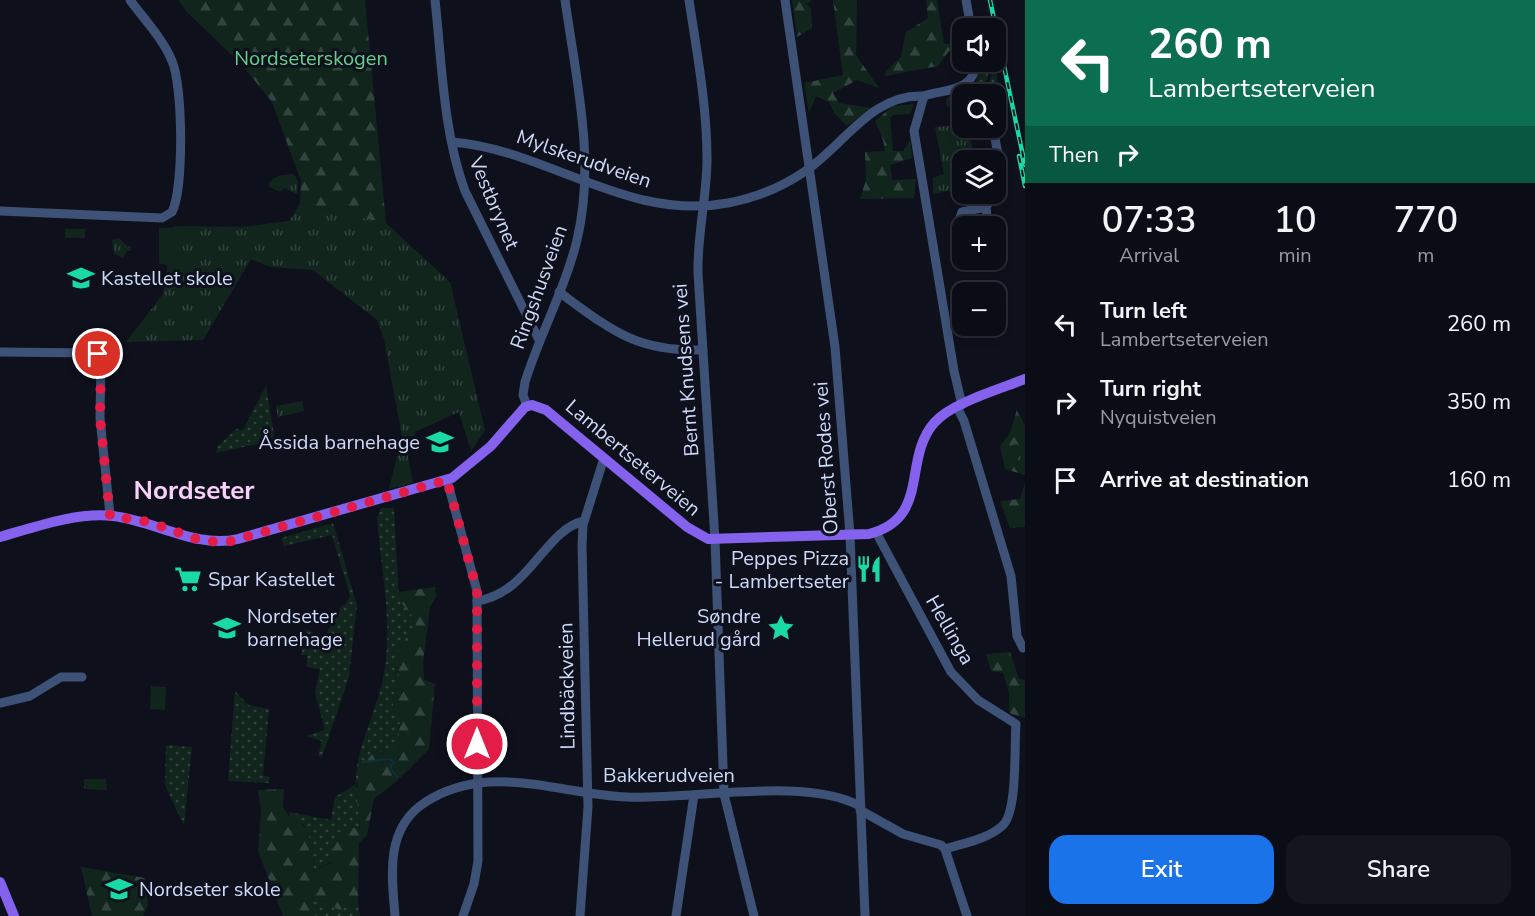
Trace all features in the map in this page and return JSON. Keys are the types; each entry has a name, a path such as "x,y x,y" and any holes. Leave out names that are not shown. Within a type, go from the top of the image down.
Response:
{"main road":[{"name":"Lambertseterveien","path":"527,406 546,410 691,530 715,540 850,535 876,532 897,521 906,508 922,443 927,432 939,418 960,406 1025,380"},
{"path":"0,537 79,518 110,516 149,522 202,541 228,542 447,480 479,458 527,406"},
{"path":"0,882 14,916"}],"street":[{"path":"0,211 162,218 172,212 178,191 178,77 165,49 130,0"},
{"name":"Vestbrynet","path":"435,0 452,142 465,191 539,340"},
{"name":"Ringshusveien","path":"527,406 523,395 525,381 576,242 586,182 585,144 565,0"},
{"name":"Bernt Knudsens vei","path":"689,0 706,112 707,162 698,273 715,540 724,794 754,916"},
{"name":"Oberst Rodes vei","path":"786,0 833,321 850,535 865,916"},
{"path":"966,0 969,18"},
{"path":"967,83 973,72"},
{"name":"Mylskerudveien","path":"452,142 495,148 525,157 586,182 640,200 702,207 758,194 810,168 885,104 958,88 967,83"},
{"path":"924,96 915,126 916,150 960,406 1011,576 1017,636 1023,648"},
{"path":"987,216 986,207 1003,180 995,138"},
{"path":"961,216 962,212 986,207"},
{"path":"559,292 610,330 637,343 672,349 703,350"},
{"path":"0,352 100,355 100,418 110,516"},
{"name":"Lindbäckveien","path":"580,916 588,828 582,544 584,521 604,458"},
{"path":"447,480 474,578 477,601 478,868 463,916"},
{"path":"477,601 492,599 505,592 554,542 576,524 584,521"},
{"name":"Hellinga","path":"876,532 951,672 978,700 1016,724 1012,799 1008,819 1003,826 988,835 945,849"},
{"path":"0,703 30,696 61,677 82,677"},
{"name":"Bakkerudveien","path":"395,916 392,862 402,827 415,810 436,796 477,783 518,783 625,797 815,792 860,808 903,834 941,845 945,849"},
{"path":"676,916 694,795"},
{"path":"945,849 968,916"}],"green space":[{"name":"Nordseterskogen","path":"178,0 365,0 386,223 300,204 301,181 272,102 242,65 187,12"},
{"path":"792,0 812,0 806,4 811,8 812,28 797,37"},
{"path":"833,0 857,0 856,55 879,88 857,80 833,93 839,103 871,108 847,126 834,113 829,102 816,96 809,113 804,83 843,75"},
{"path":"926,0 937,0 944,44 952,43 952,50 949,51 938,66 886,76 884,74 901,57 906,32 928,18"},
{"path":"977,72 988,72 988,78 984,84 976,84"},
{"path":"990,72 996,72 998,84 988,84"},
{"path":"952,95 952,109 948,107 946,102"},
{"path":"914,104 910,114 893,115 890,118 893,151 903,151 910,140 912,158 890,165 892,180 916,179 914,198 860,199 866,180 865,152 885,151 875,121 893,106"},
{"path":"952,122 952,138 970,138 973,150 952,150 952,190 933,194 933,178 944,174 935,127 949,126"},
{"path":"294,174 298,182 297,194 284,188 280,192 268,186 275,178"},
{"path":"300,204 386,223 450,282 485,430 471,451 459,412 415,432 408,457 413,483 389,489 402,436 384,339 377,320 313,270 271,267 251,259 203,340 126,342 163,294 174,226 242,227 289,221"},
{"path":"178,227 179,260 172,267 159,263 159,228"},
{"path":"65,229 85,229 85,238 65,238"},
{"path":"119,238 127,246 131,246 131,251 127,251 123,258 114,254 112,240"},
{"path":"266,386 275,440 216,453 218,446 236,429 243,430"},
{"path":"302,401 304,411 278,417 276,406"},
{"path":"1017,409 1025,426 1025,475 1005,469 1000,446 1010,433"},
{"path":"1013,445 1018,446 1025,445 1025,470 1021,471"},
{"path":"1025,482 1025,527 1010,528 1000,501 1020,499"},
{"path":"381,508 394,508 399,600 417,622 397,654 399,676 393,697 394,714 400,723 397,753 374,752 356,784 356,772 362,745 381,687 386,654 387,615 377,518"},
{"path":"333,523 357,605 349,677 322,757 318,756 322,741 306,736 325,730 315,693 320,669 307,667 307,655 301,655 306,629 324,638 341,606 346,604 350,596 332,535 284,546 281,538"},
{"path":"435,587 436,597 430,607 423,663 424,680 435,684 429,749 396,781 374,798 367,835 359,843 358,902 339,910 322,901 306,901 316,916 283,916 258,851 261,812 258,790 284,789 283,807 289,816 302,824 310,838 313,872 332,862 333,840 349,827 360,829 357,788 367,761 374,752 397,752 400,723 394,715 393,697 399,676 396,654 417,622 399,600 398,592"},
{"path":"1010,652 1019,679 1025,680 1025,718 1009,713 1009,692 1003,673 991,671 986,654"},
{"path":"151,686 166,687 165,710 150,709"},
{"path":"235,691 248,705 269,709 263,775 270,777 269,783 228,781"},
{"path":"166,745 192,747 184,826 165,785"},
{"path":"84,779 106,779 107,790 84,789"},
{"path":"356,784 360,830 332,861 312,872 314,860 304,825 289,816 289,812 331,820 335,797"},
{"name":"Nordseter skole","path":"81,867 145,878 148,905 143,916 92,916"},
{"path":"306,901 322,901 339,910 358,902 360,916 316,916"}],"waterway":[{"path":"363,762 390,759 394,763 390,767 397,777"}],"railway":[{"path":"990,0 1025,165"},
{"path":"1019,156 1025,186"}],"place":[{"name":"Kastellet skole","path":"81,278"},
{"name":"Åssida barnehage","path":"440,442"},
{"name":"Peppes Pizza - Lambertseter","path":"869,569"},
{"name":"Spar Kastellet","path":"188,579"},
{"name":"Nordseter barnehage","path":"227,628"},
{"name":"Søndre Hellerud gård","path":"781,628"},
{"name":"Nordseter skole","path":"119,889"}],"district":[{"name":"Nordseter","path":"194,490"}],"route":[{"path":"98,354 101,357 100,418 110,516 149,522 202,541 228,542 305,518 447,480 477,591 477,744"}]}
